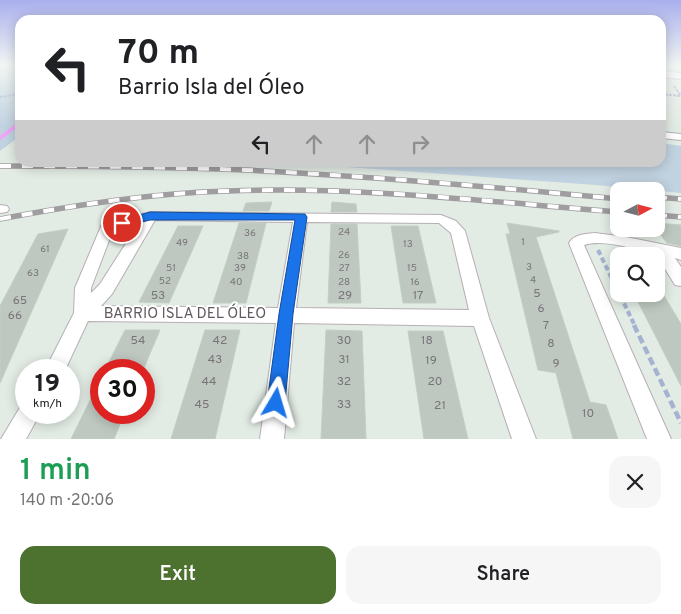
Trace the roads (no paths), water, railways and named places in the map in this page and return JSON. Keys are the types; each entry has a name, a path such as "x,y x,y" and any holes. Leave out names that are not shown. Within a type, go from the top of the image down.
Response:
{"street":[{"path":"666,136 681,138"},
{"name":"BARRIO ISLA DEL ÓLEO","path":"61,359 84,313 106,289 150,216"},
{"name":"BARRIO ISLA DEL ÓLEO","path":"84,313 84,288 107,227 150,216 441,219 451,224 458,231 480,318 524,439"},
{"name":"BARRIO ISLA DEL ÓLEO","path":"272,439 286,314 301,217"},
{"path":"659,439 576,243 583,238 592,238 626,242 667,252 674,256 681,280"},
{"name":"BARRIO ISLA DEL ÓLEO","path":"84,313 286,314 480,318"},
{"path":"13,439 22,424"}],"waterway":[{"path":"0,138 15,127"}],"railway":[{"path":"0,166 15,166"},
{"path":"154,167 293,172 610,198"},
{"path":"0,219 171,194 278,190 424,196 610,211"},
{"path":"665,198 681,199"},
{"path":"665,216 681,217"}]}
